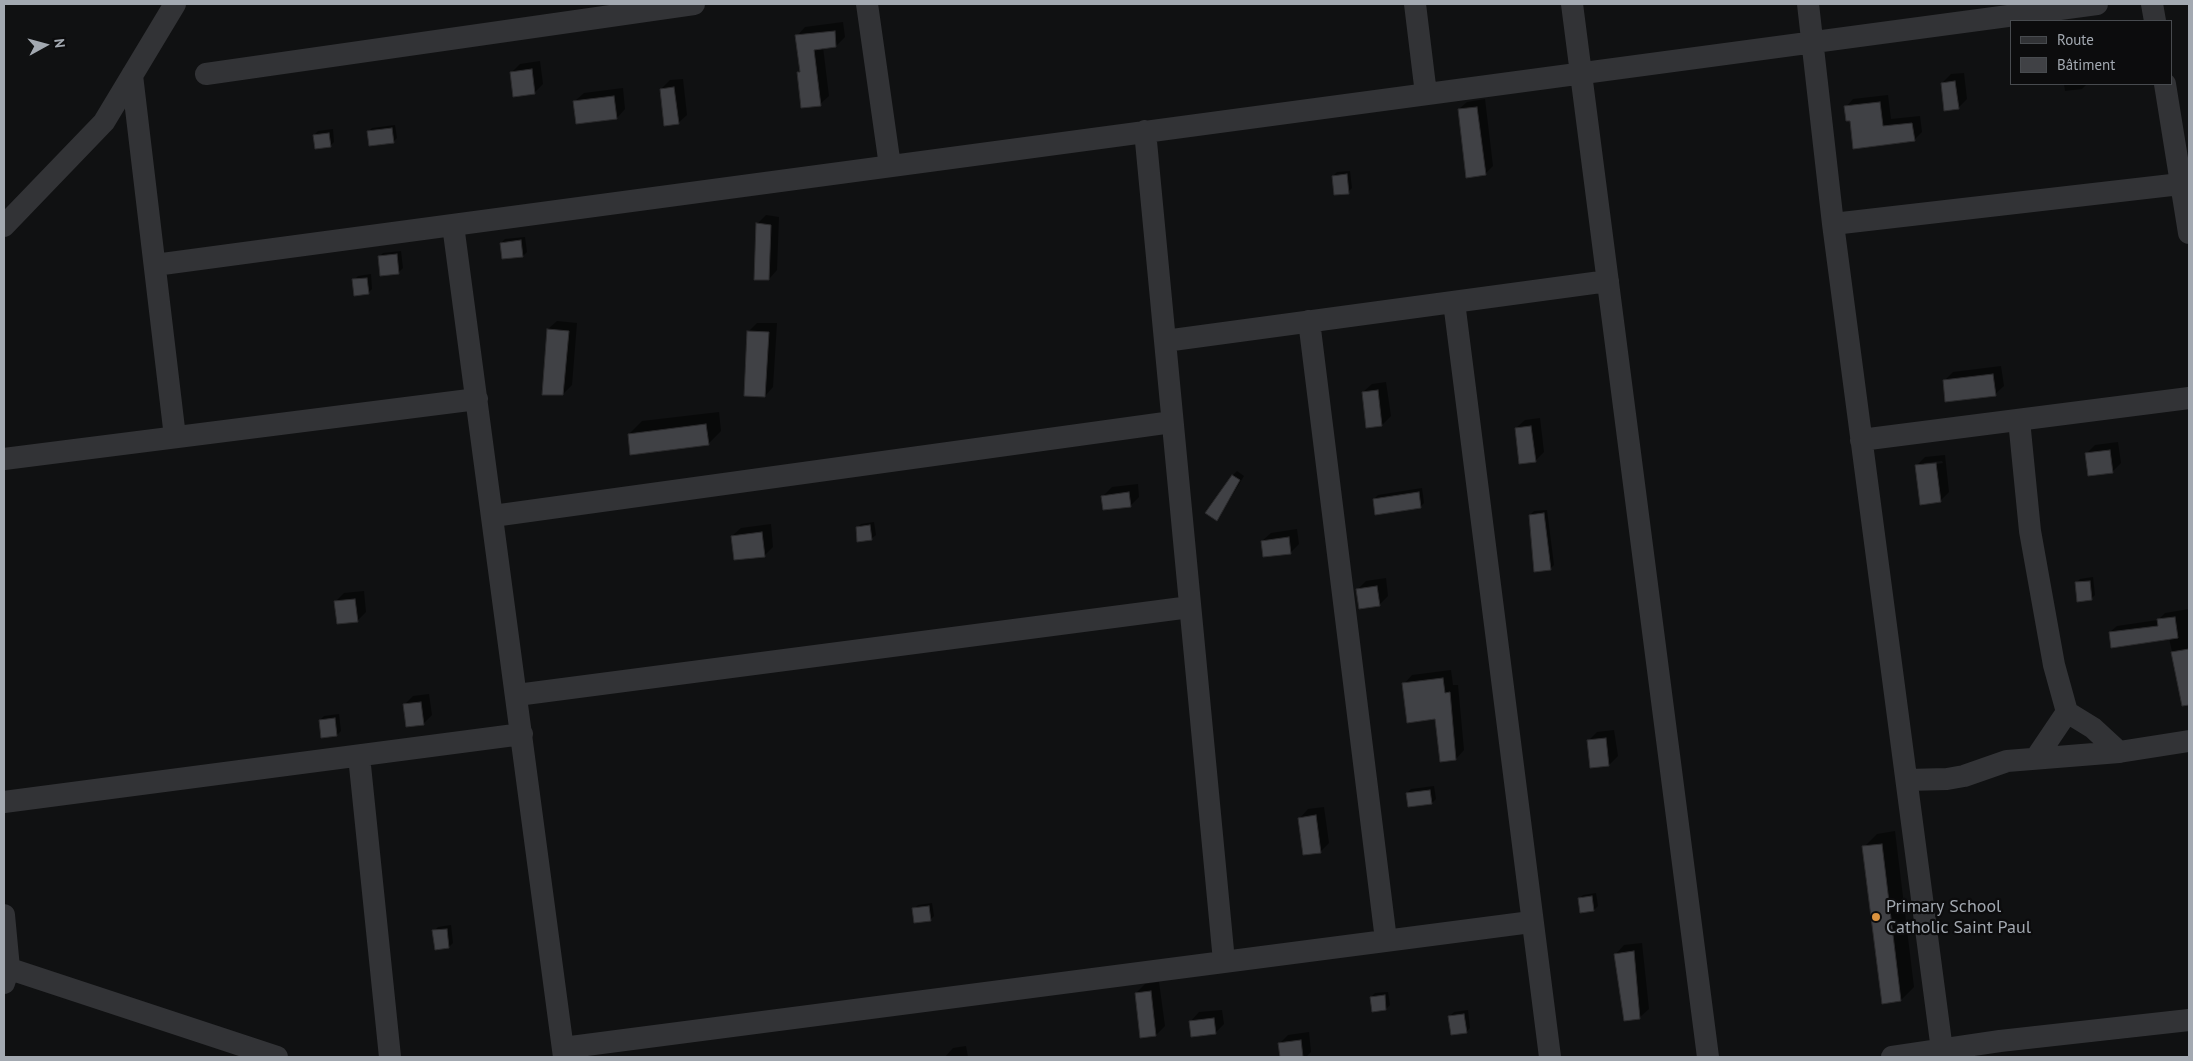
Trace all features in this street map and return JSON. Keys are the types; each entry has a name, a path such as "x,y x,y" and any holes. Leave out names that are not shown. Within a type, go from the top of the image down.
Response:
{"street":[{"path":"4,226 104,122 175,4"},
{"path":"206,74 694,4"},
{"path":"867,4 890,166"},
{"path":"1415,4 1426,94"},
{"path":"1572,4 1708,1057"},
{"path":"1808,4 1833,224 1942,1050"},
{"path":"155,265 2097,4"},
{"path":"2152,4 2155,20"},
{"path":"132,75 175,437"},
{"path":"2166,85 2186,184 2189,233"},
{"path":"1145,131 1224,962"},
{"path":"1833,224 2186,184"},
{"path":"453,225 564,1052 1531,922"},
{"path":"1165,341 1608,281"},
{"path":"1454,302 1531,922 1550,1057"},
{"path":"1309,322 1386,940"},
{"path":"1862,440 2189,398"},
{"path":"4,459 477,399"},
{"path":"2019,420 2030,531 2054,665 2067,712 2094,728 2119,752"},
{"path":"493,516 1172,422"},
{"path":"517,695 1190,607"},
{"path":"2036,758 2067,712"},
{"path":"4,802 522,734"},
{"path":"1907,780 1948,779 1964,776 2007,761 2119,752 2189,741"},
{"path":"358,756 390,1057"},
{"path":"4,915 5,973 277,1057"},
{"path":"1892,1057 1942,1050 2002,1049 2189,1020"}],"building":[{"path":"835,31 836,47 814,50 821,106 801,108 797,72 800,72 795,35"},
{"path":"532,69 535,94 513,97 510,72"},
{"path":"1955,81 1959,109 1944,111 1941,83"},
{"path":"674,87 679,124 664,126 660,89"},
{"path":"614,96 617,119 576,124 573,101"},
{"path":"1880,102 1883,126 1912,123 1915,141 1853,149 1850,121 1846,121 1844,106"},
{"path":"1477,107 1486,175 1466,178 1458,109"},
{"path":"392,128 394,143 369,146 367,131"},
{"path":"329,133 331,147 315,149 313,135"},
{"path":"1347,174 1349,194 1334,195 1332,176"},
{"path":"756,223 771,225 769,280 754,280"},
{"path":"521,240 523,257 502,259 500,243"},
{"path":"397,254 399,274 380,276 378,256"},
{"path":"367,278 369,294 354,296 352,279"},
{"path":"547,329 569,331 563,395 542,395"},
{"path":"747,331 769,332 765,397 744,396"},
{"path":"1993,374 1996,396 1945,402 1943,380"},
{"path":"1378,390 1382,426 1366,428 1362,392"},
{"path":"706,424 709,445 630,455 628,434"},
{"path":"1531,426 1536,462 1519,464 1515,428"},
{"path":"2110,450 2113,473 2088,476 2085,453"},
{"path":"1936,463 1941,502 1920,505 1915,465"},
{"path":"1232,475 1240,480 1217,521 1205,513"},
{"path":"1129,492 1131,507 1103,510 1101,496"},
{"path":"1419,492 1421,508 1375,515 1373,499"},
{"path":"1544,513 1551,570 1534,572 1529,515"},
{"path":"870,525 872,540 857,542 856,527"},
{"path":"762,532 765,557 734,560 731,536"},
{"path":"1289,537 1291,554 1263,557 1261,541"},
{"path":"2090,581 2092,600 2077,602 2075,582"},
{"path":"1377,586 1380,606 1359,609 1356,589"},
{"path":"355,599 358,622 337,624 334,601"},
{"path":"2175,617 2178,638 2111,648 2109,632 2158,626 2157,619"},
{"path":"2189,649 2189,705 2182,706 2171,652"},
{"path":"1443,678 1445,693 1450,692 1456,760 1440,762 1435,719 1407,723 1402,683"},
{"path":"421,702 424,725 406,727 403,704"},
{"path":"335,718 337,736 321,738 319,720"},
{"path":"1606,738 1609,766 1590,768 1587,740"},
{"path":"1430,790 1432,804 1408,807 1406,793"},
{"path":"1316,815 1321,853 1303,855 1298,818"},
{"path":"1882,844 1901,1001 1882,1004 1862,846"},
{"path":"1592,896 1594,911 1580,913 1578,898"},
{"path":"929,906 931,921 914,923 912,908"},
{"path":"447,929 449,948 435,950 432,930"},
{"path":"1634,951 1640,1019 1624,1021 1614,954"},
{"path":"1151,991 1156,1036 1140,1038 1135,993"},
{"path":"1385,995 1386,1010 1372,1012 1370,997"},
{"path":"1464,1014 1467,1033 1451,1035 1448,1016"},
{"path":"1214,1018 1216,1034 1191,1037 1189,1021"},
{"path":"1301,1040 1303,1057 1280,1057 1278,1043"}],"place":[{"name":"Primary School Catholic Saint Paul","path":"1876,917"}]}
